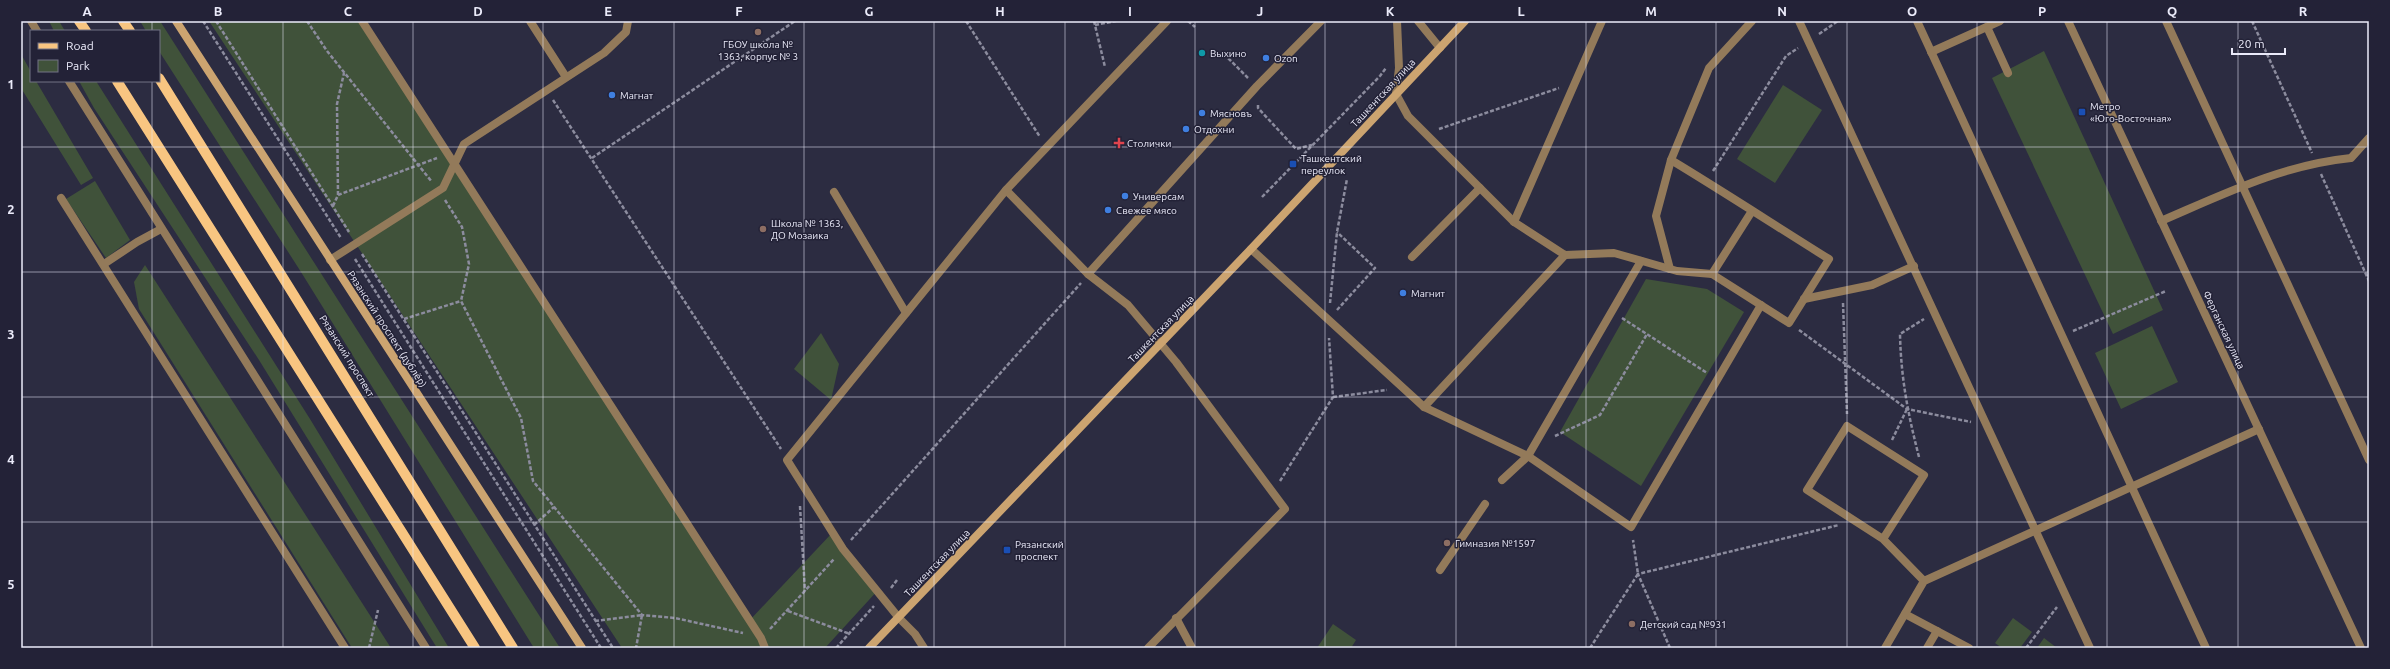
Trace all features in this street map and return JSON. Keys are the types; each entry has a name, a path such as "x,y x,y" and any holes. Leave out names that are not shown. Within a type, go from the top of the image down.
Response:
{"main road":[{"path":"79,21 85,30"},
{"path":"123,21 129,30"},
{"name":"Рязанский проспект (дублёр)","path":"176,21 582,648"},
{"name":"Ташкентская улица","path":"869,648 1466,21"},
{"name":"Рязанский проспект","path":"160,80 513,648"},
{"path":"118,82 475,648"}],"street":[{"path":"31,21 36,30"},
{"path":"362,21 761,638 765,648"},
{"path":"530,21 566,77"},
{"path":"330,260 443,188 454,162 464,144 546,89 604,53 626,32 628,21"},
{"path":"924,648 915,634 899,618 843,549 787,460 1006,190 1167,21"},
{"path":"1088,274 1257,86 1321,21"},
{"path":"1397,21 1400,68 1396,94 1408,116 1514,222 1565,255 1614,253 1670,269 1712,274 1789,323 1829,259 1671,160"},
{"path":"1418,21 1440,48"},
{"path":"1514,222 1602,21"},
{"path":"1670,269 1656,216 1671,160 1709,68 1752,21"},
{"path":"1799,21 2090,648"},
{"path":"1917,21 2206,648"},
{"path":"1931,52 2000,21"},
{"name":"Ферганская улица","path":"2068,21 2361,648"},
{"path":"2166,21 2240,186 2369,460"},
{"path":"1986,27 2008,73"},
{"path":"70,82 426,648"},
{"path":"2161,221 2240,186 2316,162 2351,158 2369,138"},
{"path":"1412,257 1480,188"},
{"path":"1006,190 1088,274 1128,304 1273,491 1285,509 1148,648"},
{"path":"834,192 906,313"},
{"path":"61,198 345,648"},
{"path":"1712,274 1752,210"},
{"path":"104,264 137,242 161,229"},
{"path":"1251,248 1424,407 1528,456 1631,527 1761,305"},
{"path":"1424,407 1565,255"},
{"path":"1502,480 1528,456 1613,312 1641,261"},
{"path":"1804,298 1872,285 1914,266"},
{"path":"1884,539 1924,475 1847,426 1807,490 1884,539 1924,581"},
{"path":"1885,648 1924,581 2259,429"},
{"path":"1440,570 1486,504"},
{"path":"1905,614 1969,648"},
{"path":"1176,618 1192,648"},
{"path":"1927,648 1938,631"}],"path":[{"path":"203,21 602,648"},
{"path":"216,21 613,648"},
{"path":"307,21 326,51 439,190 462,227 469,264 461,301 521,418 533,481 642,615 636,648"},
{"path":"592,158 795,21"},
{"path":"966,21 1047,147"},
{"path":"1109,82 1095,23 1116,21"},
{"path":"1188,21 1195,27"},
{"path":"1706,181 1786,56 1838,21"},
{"path":"1224,54 1257,86 1258,108 1296,149 1312,145"},
{"path":"1262,197 1380,76 1389,63"},
{"path":"333,206 338,195 337,104 344,73"},
{"path":"1426,134 1575,82"},
{"path":"546,89 787,460"},
{"path":"338,195 419,166 448,153"},
{"path":"1273,491 1333,398 1328,319 1337,232 1347,179"},
{"path":"1328,319 1375,268 1337,232"},
{"path":"595,621 642,615 675,618 761,638 788,611 1088,274"},
{"path":"1843,290 1847,426"},
{"path":"2062,336 2166,291"},
{"path":"404,319 461,301"},
{"path":"1613,312 1718,379"},
{"path":"1924,475 1907,409 1901,371 1900,334 1935,313"},
{"path":"1789,323 1907,409 1988,426"},
{"path":"1560,432 1600,415 1647,334"},
{"path":"1333,398 1404,388"},
{"path":"1886,451 1907,409"},
{"path":"800,504 805,591"},
{"path":"534,525 554,507"},
{"path":"1590,648 1638,574 1856,521"},
{"path":"1631,527 1638,574 1670,648"},
{"path":"836,648 897,580"},
{"path":"2026,648 2066,595"},
{"path":"369,648 378,610"},
{"path":"788,611 850,634"}],"green space":[{"path":"49,21 59,21 64,30 54,30"},
{"path":"140,21 160,21 560,648 534,648 301,272 160,53 160,30 145,30"},
{"path":"209,21 358,21 749,621 833,532 879,589 825,648 622,648"},
{"path":"2044,51 2163,310 2113,334 1992,78"},
{"path":"21,54 30,70 30,82 37,82 93,178 81,185 21,88"},
{"path":"80,82 97,82 310,419 449,648 437,648 259,360 94,108"},
{"path":"1783,85 1822,110 1775,183 1737,159"},
{"path":"95,181 130,240 106,258 66,199"},
{"path":"145,265 391,648 352,648 139,309 134,282"},
{"path":"1646,279 1707,289 1744,312 1641,486 1560,432"},
{"path":"2152,326 2178,382 2121,409 2095,353"},
{"path":"821,333 839,364 831,400 794,369"},
{"path":"2013,618 2032,632 2020,648 2002,648 1995,643"},
{"path":"1333,624 1356,640 1351,648 1317,648"},
{"path":"2044,638 2057,648 2037,648"}],"place":[{"name":"ГБОУ школа № 1363, корпус № 3","path":"758,32"},
{"name":"Выхино","path":"1202,53"},
{"name":"Ozon","path":"1266,58"},
{"name":"Магнат","path":"612,95"},
{"name":"Метро «Юго-Восточная»","path":"2082,112"},
{"name":"Мясновъ","path":"1202,113"},
{"name":"Отдохни","path":"1186,129"},
{"name":"Столички","path":"1119,143"},
{"name":"Ташкентский переулок","path":"1293,164"},
{"name":"Универсам","path":"1125,196"},
{"name":"Свежее мясо","path":"1108,210"},
{"name":"Школа № 1363, ДО Мозаика","path":"763,229"},
{"name":"Магнит","path":"1403,293"},
{"name":"Гимназия №1597","path":"1447,543"},
{"name":"Рязанский проспект","path":"1007,550"},
{"name":"Детский сад №931","path":"1632,624"}]}
